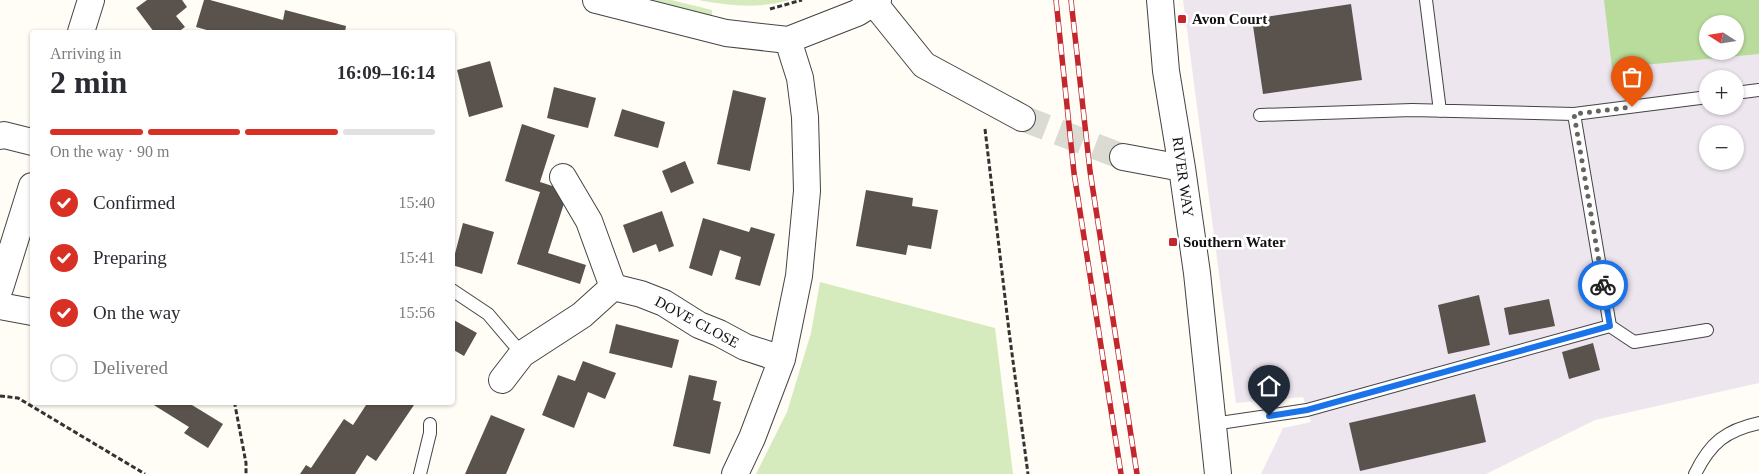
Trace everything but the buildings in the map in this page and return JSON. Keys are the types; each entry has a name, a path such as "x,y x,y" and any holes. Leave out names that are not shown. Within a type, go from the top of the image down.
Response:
{"street":[{"path":"81,30 91,0"},
{"path":"596,0 726,33 788,40 857,14 876,2 924,65 1022,118"},
{"name":"RIVER WAY","path":"1160,0 1166,71 1197,273 1218,474"},
{"path":"735,474 752,438 782,359 799,276 807,191 805,116 800,78 788,40"},
{"path":"0,136 4,135 30,142"},
{"path":"1123,157 1182,168"},
{"path":"502,380 522,354 582,315 613,287 589,221 563,177"},
{"path":"0,288 30,192"},
{"name":"DOVE CLOSE","path":"613,287 641,294 664,303 699,325 719,333 745,348 782,359"},
{"path":"0,306 30,312"}],"lane":[{"path":"1426,0 1440,110"},
{"path":"1744,92 1759,90"},
{"path":"1260,115 1412,110 1574,114 1699,98"},
{"path":"1574,114 1610,326 1634,342 1706,330"},
{"path":"455,292 488,314 522,354"},
{"path":"1213,424 1307,410 1610,326"},
{"path":"1694,474 1702,460 1725,435 1740,427 1759,423"},
{"path":"420,474 430,434 430,424"}],"path":[{"path":"985,128 1008,332 1028,474"},
{"path":"0,396 18,398 145,474"},
{"path":"235,405 246,463 246,474"}],"shaded area":[{"path":"1183,0 1759,0 1759,383 1595,420 1486,474 1261,474 1283,428 1311,422 1303,397 1236,403"}],"green space":[{"path":"634,0 671,0 712,10 712,15 704,17"},
{"path":"698,0 790,0 767,5 744,6"},
{"path":"1604,0 1759,0 1759,54 1744,55 1744,15 1699,15 1699,60 1612,68"},
{"path":"820,282 995,328 1013,474 756,474 787,412 811,333"}],"tunnel":[{"path":"1022,118 1123,157"}],"railway":[{"path":"1056,0 1074,173 1121,474"},
{"path":"1071,0 1090,171 1137,474"}],"way so far":[{"path":"1603,285 1574,114 1632,107"}],"place":[{"name":"Avon Court","path":"1182,19"},
{"name":"Southern Water","path":"1173,242"}],"route":[{"path":"1269,416 1307,410 1610,326 1603,285"}]}
